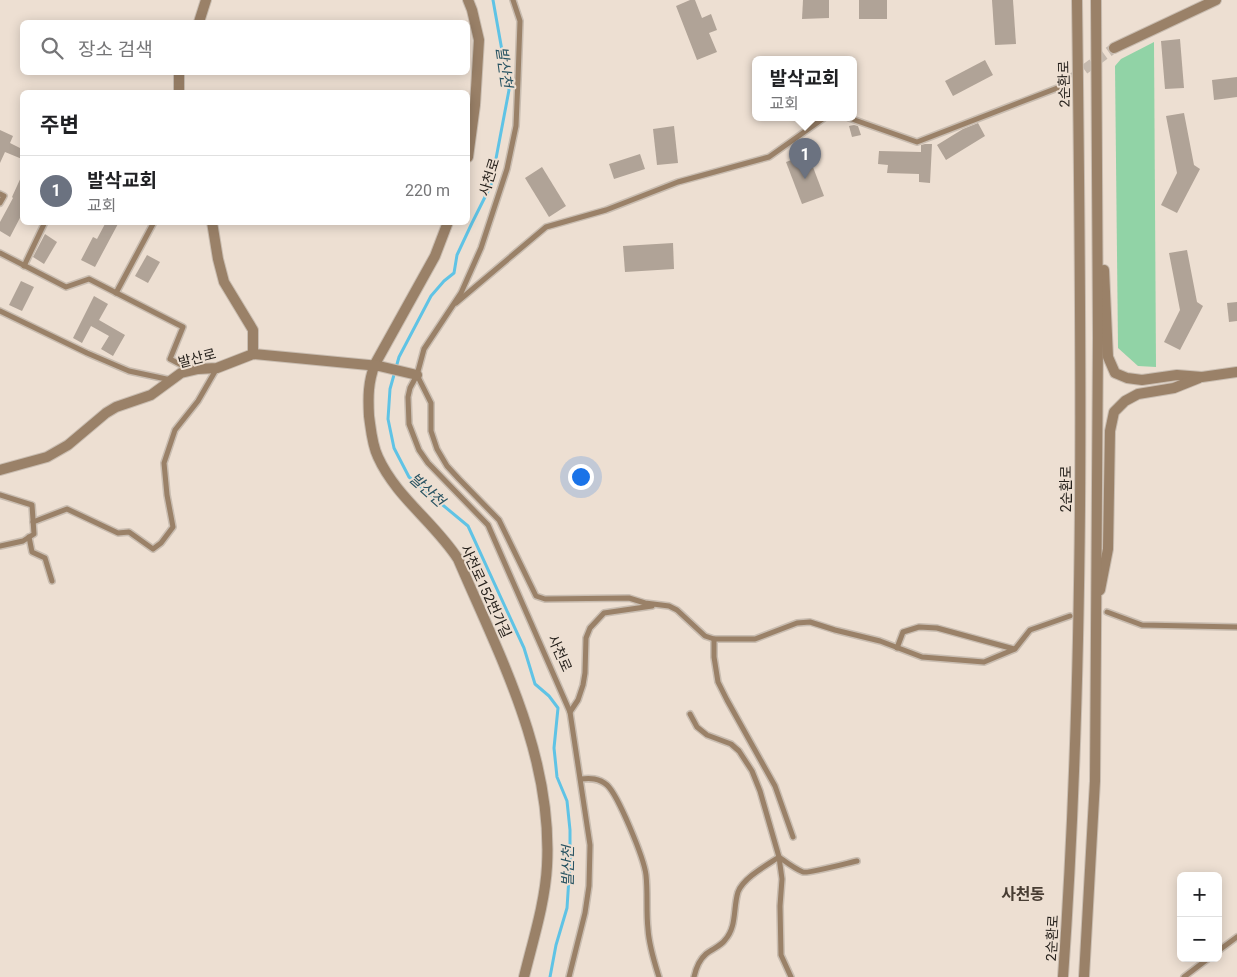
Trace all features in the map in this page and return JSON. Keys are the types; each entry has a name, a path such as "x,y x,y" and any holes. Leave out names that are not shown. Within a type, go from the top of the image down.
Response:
{"street":[{"path":"200,20 206,0"},
{"path":"468,0 480,40 470,142"},
{"name":"2순환로","path":"1063,977 1074,784 1079,571 1080,340 1077,0"},
{"path":"1084,977 1094,781 1098,338 1096,0"},
{"path":"1114,48 1216,0"},
{"path":"179,75 179,90"},
{"path":"1097,177 1107,314 1108,357 1114,373 1127,378 1142,380 1176,375 1202,377 1237,372"},
{"path":"212,225 224,282 253,330 253,354 377,366 414,374"},
{"name":"사천로152번가길","path":"447,225 435,256 370,378 370,426 377,456 394,484 448,542 458,559 531,735 546,811 548,843 544,895 524,977"},
{"name":"발산로","path":"0,470 47,457 68,445 106,413 116,407 151,396 181,373 216,368 253,354"},
{"path":"1095,616 1108,548 1110,431 1114,412 1124,401 1138,394 1174,388 1202,377"}],"lane":[{"name":"사천로","path":"513,0 520,21 518,79 516,126 507,169 481,248 461,293 424,348 414,374 408,397 409,424 419,450 428,463 488,525 570,712 590,845 589,886 585,913 569,977"},
{"path":"857,121 917,142 1060,87"},
{"path":"450,308 546,228 606,210 678,182 770,157 820,121"},
{"path":"0,194 4,196 0,203"},
{"path":"24,266 44,225"},
{"path":"116,293 152,225"},
{"path":"0,254 66,288 89,279 183,327 170,359 192,370"},
{"path":"0,311 129,371 171,380"},
{"path":"33,522 66,509 118,533 129,532 153,549 161,543 173,527 164,463 175,430 198,401 216,368"},
{"path":"414,374 431,403 431,431 437,449 447,466 499,520 536,596 545,599 629,598 645,603 669,606 678,610 704,636 714,639 755,639 797,623 810,622 880,641 922,657 984,662 1014,649 1030,630 1070,616"},
{"path":"0,495 32,505 34,534 23,541 0,546"},
{"path":"29,537 32,552 45,558 52,581"},
{"path":"570,712 578,700 583,685 586,638 590,628 604,614 658,605"},
{"path":"1107,612 1142,625 1237,627"},
{"path":"897,648 902,632 919,627 938,628 1014,649"},
{"path":"714,639 714,657 718,682 775,786 792,838"},
{"path":"690,714 697,727 707,735 731,744 739,751 752,771 767,810 779,857 782,879 780,906 781,955 791,977"},
{"path":"581,779 600,780 607,785 614,794 640,852 646,874 649,941 659,977"},
{"path":"779,857 803,872 857,861"},
{"path":"694,977 696,967 706,954 725,941 731,930 739,891 758,871 779,857"},
{"path":"1222,949 1237,937"},
{"path":"1184,977 1204,962"}],"green space":[{"path":"1154,42 1156,367 1138,366 1118,348 1115,66 1121,59"}],"building":[{"path":"690,0 695,0 702,18 711,14 717,30 709,33 717,52 697,60 676,6"},
{"path":"803,0 829,0 829,18 802,19"},
{"path":"859,0 887,0 887,19 859,19"},
{"path":"992,0 1013,0 1016,44 995,45"},
{"path":"1180,39 1184,88 1165,89 1161,41"},
{"path":"985,60 993,75 953,96 945,81"},
{"path":"1237,77 1237,97 1214,100 1212,80"},
{"path":"1184,113 1194,165 1200,169 1177,213 1161,205 1177,173 1166,116"},
{"path":"978,123 985,136 946,160 937,145 963,129"},
{"path":"674,126 678,163 657,165 653,129"},
{"path":"849,126 858,126 861,135 852,137"},
{"path":"0,130 13,136 10,143 20,148 20,158 5,152 0,163"},
{"path":"932,144 930,183 919,182 919,174 887,173 888,165 878,164 879,151 921,152 921,145"},
{"path":"640,154 645,169 614,179 609,164"},
{"path":"808,154 824,196 802,204 786,162"},
{"path":"542,167 566,206 549,217 525,178"},
{"path":"20,179 20,218 10,237 0,231 0,222"},
{"path":"104,225 117,225 95,267 81,260 93,237 97,239"},
{"path":"45,234 57,242 44,264 33,257"},
{"path":"673,243 674,269 625,272 623,246"},
{"path":"1187,250 1197,302 1203,306 1180,350 1164,342 1180,310 1169,253"},
{"path":"147,255 160,262 148,283 135,276"},
{"path":"21,281 34,287 22,311 9,305"},
{"path":"94,296 108,304 99,320 125,335 113,356 101,349 109,336 91,326 82,343 73,338"},
{"path":"1237,302 1237,321 1229,322 1227,303"}],"waterway":[{"name":"발산천","path":"493,0 509,90 491,185 457,255 454,273 431,296 399,357 390,389 388,419 394,448 409,477 468,526 524,648 535,684 549,696 558,708 554,748 557,777 567,801 570,830 570,862 567,908 556,945 550,977"}],"tunnel":[{"path":"1060,87 1114,48"}],"place":[{"name":"발삭교회","path":"805,179"}],"district":[{"name":"사천동","path":"1023,894"}]}
